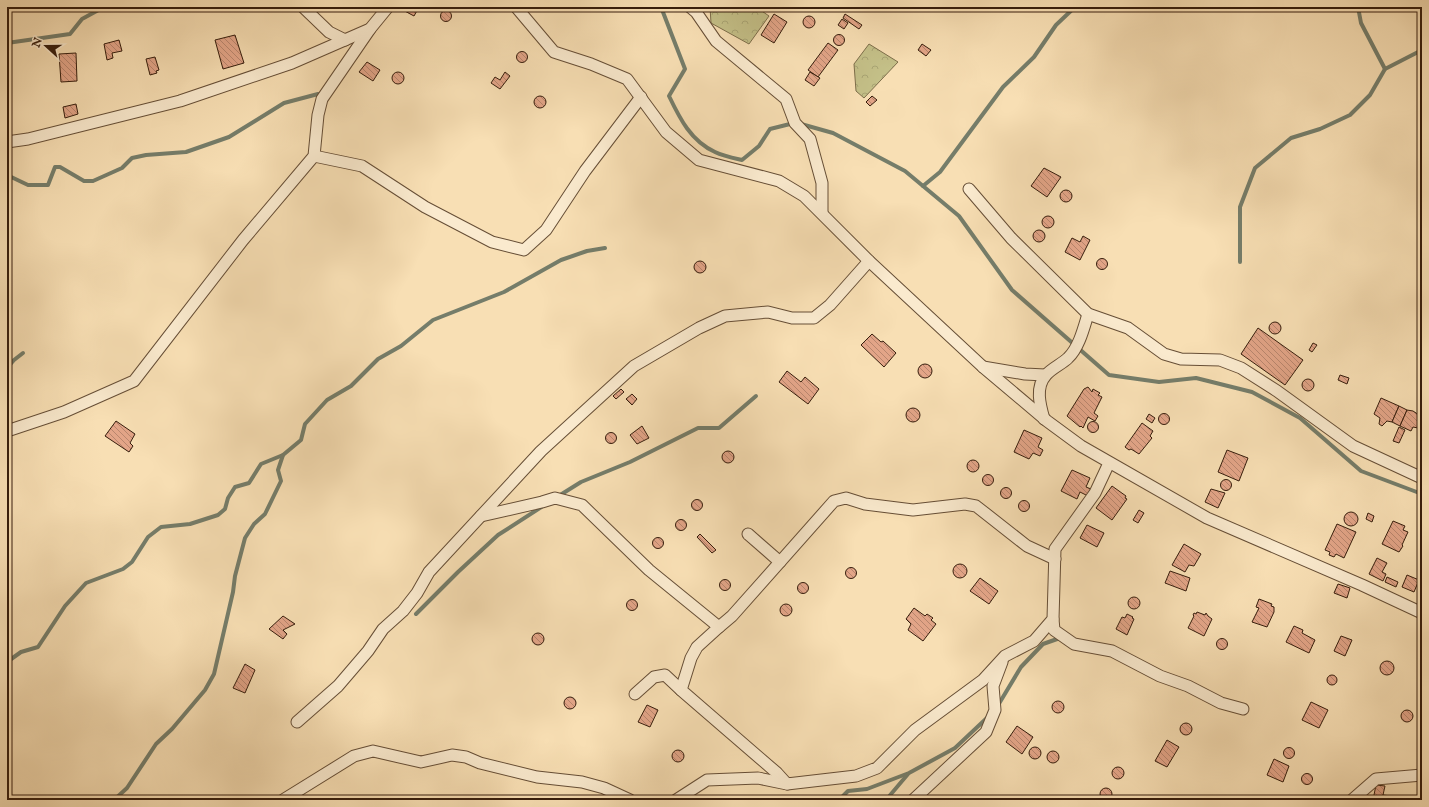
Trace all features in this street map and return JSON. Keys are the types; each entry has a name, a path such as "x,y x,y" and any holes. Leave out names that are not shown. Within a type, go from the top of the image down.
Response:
{"street":[{"path":"303,7 329,32 345,40"},
{"path":"7,431 64,412 134,381 243,240 314,156 318,115 322,99 370,29 388,7"},
{"path":"516,7 554,52 591,64 627,79 666,132 699,160 779,181 804,196 869,261 983,367 1044,419 1081,446 1207,518 1362,584 1422,614"},
{"path":"690,7 696,12 716,40 786,99 795,123 810,139 822,183 822,213"},
{"path":"7,142 58,132 180,101 292,64 370,29"},
{"path":"314,156 362,166 425,207 492,242 524,250 546,230 585,171 640,97"},
{"path":"969,189 1011,238 1088,314 1128,328 1164,354 1181,359 1220,360 1241,368 1277,391 1353,446 1422,478"},
{"path":"297,722 338,686 368,651 383,629 403,611 417,593 430,572 541,451 634,366 699,328 725,316 768,312 792,318 814,318 830,305 869,261"},
{"path":"1044,419 1038,397 1045,375 1069,358 1076,346 1088,314"},
{"path":"983,367 1025,374 1045,375"},
{"path":"1109,463 1095,493 1055,549 1054,630 1074,644 1112,651 1160,676 1188,686 1221,703 1243,709"},
{"path":"481,516 555,498 582,505 649,570 719,627"},
{"path":"681,690 691,658 697,647 732,616 834,501 846,498 865,504 913,510 965,504 976,506 1027,546 1055,559"},
{"path":"748,534 780,562"},
{"path":"676,800 708,780 758,778 787,784 856,776 877,768 915,730 983,680 1005,656 1034,641 1053,618"},
{"path":"913,800 986,732 995,710 993,686 1005,656"},
{"path":"635,694 654,677 665,675 778,773 787,784"},
{"path":"283,800 354,756 373,751 421,762 452,755 466,756 480,763 538,777 582,782 604,788 630,800"},
{"path":"1352,800 1376,779 1422,775"}],"green space":[{"path":"710,7 756,7 769,16 749,44 711,23"},
{"path":"869,44 898,62 864,98 856,91 854,64"}],"building":[{"path":"402,7 419,7 414,16 401,9"},
{"path":"446,10 450,12 452,16 450,20 446,22 442,20 440,16 442,12"},
{"path":"774,14 787,22 774,43 761,35"},
{"path":"845,14 862,25 859,29 843,18"},
{"path":"807,16 811,16 815,22 811,28 807,28 803,24 803,20"},
{"path":"842,19 848,23 844,29 838,25"},
{"path":"839,34 843,36 845,40 843,44 839,46 835,44 833,40 835,36"},
{"path":"235,35 244,63 223,69 215,40"},
{"path":"119,40 122,51 112,53 113,58 107,60 104,44"},
{"path":"828,43 838,50 818,77 808,70"},
{"path":"922,44 931,50 926,56 918,50"},
{"path":"522,51 526,53 528,57 526,61 522,63 518,61 516,57 518,53"},
{"path":"76,53 77,81 61,82 59,54"},
{"path":"155,57 159,70 156,71 157,73 150,75 146,59"},
{"path":"367,62 380,70 373,81 359,72"},
{"path":"396,72 400,72 404,78 400,84 396,84 392,80 392,76"},
{"path":"505,72 510,76 500,89 491,83 495,77 500,80"},
{"path":"810,72 820,78 814,86 805,80"},
{"path":"538,96 542,96 546,102 542,108 538,108 534,104 534,100"},
{"path":"872,96 877,100 870,106 866,102"},
{"path":"76,104 78,114 65,118 63,107"},
{"path":"1044,168 1061,177 1047,197 1031,186"},
{"path":"1066,190 1070,192 1072,196 1070,200 1066,202 1062,200 1060,196 1062,192"},
{"path":"1048,216 1052,218 1054,222 1052,226 1048,228 1044,226 1042,222 1044,218"},
{"path":"1039,230 1043,232 1045,236 1043,240 1039,242 1035,240 1033,236 1035,232"},
{"path":"1083,236 1090,240 1080,260 1065,252 1072,238 1080,242"},
{"path":"1102,258 1106,260 1108,264 1106,268 1102,270 1098,268 1096,264 1098,260"},
{"path":"702,261 705,262 705,272 698,273 695,272 694,265 695,262"},
{"path":"1273,322 1277,322 1281,328 1277,334 1273,334 1269,330 1269,326"},
{"path":"1258,328 1303,360 1285,385 1241,354"},
{"path":"872,334 881,342 883,341 896,353 884,367 861,345"},
{"path":"1313,343 1317,345 1312,352 1309,350"},
{"path":"925,364 930,366 932,371 930,376 925,378 920,376 918,371 920,366"},
{"path":"787,371 801,382 805,377 819,389 808,404 779,382"},
{"path":"1340,375 1349,378 1347,384 1338,380"},
{"path":"1306,379 1310,379 1314,385 1310,391 1306,391 1302,387 1302,383"},
{"path":"1088,387 1092,392 1093,389 1100,393 1098,395 1102,397 1094,413 1098,416 1095,421 1088,417 1083,428 1067,416 1084,389"},
{"path":"621,389 624,392 616,399 613,396"},
{"path":"632,394 637,399 632,405 626,399"},
{"path":"1381,398 1399,406 1392,422 1387,421 1382,426 1379,424 1380,418 1374,414"},
{"path":"1399,406 1407,410 1400,426 1392,422"},
{"path":"913,408 918,410 920,415 918,420 913,422 908,420 906,415 908,410"},
{"path":"1407,410 1413,411 1419,415 1420,422 1418,428 1413,427 1411,431 1400,426"},
{"path":"1164,413 1168,415 1170,419 1168,423 1164,425 1160,423 1158,419 1160,415"},
{"path":"1149,414 1155,418 1152,423 1146,419"},
{"path":"116,421 135,434 130,443 133,446 129,452 105,436"},
{"path":"1093,421 1097,423 1099,427 1097,431 1093,433 1089,431 1087,427 1089,423"},
{"path":"1142,423 1153,431 1150,436 1152,438 1139,454 1125,447"},
{"path":"642,426 649,438 637,444 630,435"},
{"path":"1399,427 1405,430 1399,443 1393,441"},
{"path":"1024,430 1042,438 1038,447 1043,450 1040,456 1033,453 1029,459 1014,452"},
{"path":"609,433 613,433 615,434 615,442 609,443 606,440 606,436"},
{"path":"1227,450 1248,458 1239,481 1218,472"},
{"path":"726,451 730,451 734,457 730,463 726,463 722,459 722,455"},
{"path":"971,460 975,460 979,466 975,472 971,472 967,468 967,464"},
{"path":"1072,470 1090,478 1086,487 1091,489 1088,496 1080,492 1077,499 1061,491"},
{"path":"988,474 992,476 994,480 992,484 988,486 984,484 982,480 984,476"},
{"path":"1226,479 1230,481 1232,485 1230,489 1226,491 1222,489 1220,485 1222,481"},
{"path":"1112,486 1126,496 1125,498 1127,499 1112,520 1096,508"},
{"path":"1006,487 1010,489 1012,493 1010,497 1006,499 1002,497 1000,493 1002,489"},
{"path":"1211,489 1225,493 1218,508 1205,502"},
{"path":"695,500 699,500 701,501 701,509 695,510 692,507 692,503"},
{"path":"1024,500 1028,502 1030,506 1028,510 1024,512 1020,510 1018,506 1020,502"},
{"path":"1139,510 1144,513 1138,523 1133,520"},
{"path":"1351,512 1356,514 1358,519 1356,524 1351,526 1346,524 1344,519 1346,514"},
{"path":"1368,513 1374,516 1372,522 1366,519"},
{"path":"679,520 683,520 685,521 685,529 679,530 676,527 676,523"},
{"path":"1393,521 1405,526 1403,530 1408,532 1399,552 1382,544"},
{"path":"1337,524 1356,532 1344,558 1336,554 1334,557 1329,555 1330,552 1325,550"},
{"path":"1087,525 1104,533 1097,547 1080,538"},
{"path":"700,534 716,550 712,553 697,537"},
{"path":"656,538 660,538 662,539 662,547 656,548 653,545 653,541"},
{"path":"1184,544 1201,554 1194,566 1189,565 1185,572 1172,565"},
{"path":"1377,558 1387,563 1382,572 1386,574 1383,581 1369,574"},
{"path":"960,564 965,566 967,571 965,576 960,578 955,576 953,571 955,566"},
{"path":"849,568 853,568 855,569 855,577 849,578 846,575 846,571"},
{"path":"1170,571 1190,578 1186,591 1165,583"},
{"path":"1407,575 1419,580 1414,592 1402,587"},
{"path":"1387,577 1398,582 1396,587 1385,582"},
{"path":"980,578 998,591 989,604 970,591"},
{"path":"723,580 727,580 729,581 729,589 723,590 720,587 720,583"},
{"path":"801,583 805,583 807,584 807,592 801,593 798,590 798,586"},
{"path":"1338,584 1350,588 1347,598 1334,593"},
{"path":"1132,597 1136,597 1140,603 1136,609 1132,609 1128,605 1128,601"},
{"path":"632,599 636,601 638,605 636,609 632,611 628,609 626,605 628,601"},
{"path":"1259,599 1272,604 1271,606 1274,607 1274,612 1267,627 1252,622 1259,608 1256,607"},
{"path":"788,604 791,605 791,615 784,616 781,615 780,608 781,605"},
{"path":"914,608 925,616 927,614 933,618 931,620 936,624 923,641 908,630 911,624 906,619"},
{"path":"1197,612 1205,615 1206,613 1212,619 1204,636 1188,628 1194,613 1196,614"},
{"path":"1127,614 1134,619 1127,635 1116,629 1122,617 1125,618"},
{"path":"283,616 295,624 283,630 287,634 283,639 269,629"},
{"path":"1294,626 1303,630 1302,633 1315,640 1309,653 1286,642"},
{"path":"538,633 542,635 544,639 542,643 538,645 534,643 532,639 534,635"},
{"path":"1341,636 1352,640 1345,656 1334,651"},
{"path":"1220,639 1224,639 1226,640 1226,648 1220,649 1217,646 1217,642"},
{"path":"1387,661 1392,663 1394,668 1392,673 1387,675 1382,673 1380,668 1382,663"},
{"path":"245,664 255,670 245,693 233,688"},
{"path":"1330,675 1334,675 1336,676 1336,684 1330,685 1327,682 1327,678"},
{"path":"570,697 574,699 576,703 574,707 570,709 566,707 564,703 566,699"},
{"path":"1058,701 1062,703 1064,707 1062,711 1058,713 1054,711 1052,707 1054,703"},
{"path":"1311,702 1328,710 1319,728 1302,720"},
{"path":"647,705 658,710 650,727 638,722"},
{"path":"1407,710 1411,712 1413,716 1411,720 1407,722 1403,720 1401,716 1403,712"},
{"path":"1186,723 1190,725 1192,729 1190,733 1186,735 1182,733 1180,729 1182,725"},
{"path":"1017,726 1033,737 1022,754 1006,742"},
{"path":"1167,740 1179,747 1167,767 1155,761"},
{"path":"1035,747 1039,749 1041,753 1039,757 1035,759 1031,757 1029,753 1031,749"},
{"path":"1287,748 1291,748 1293,749 1293,757 1287,758 1284,755 1284,751"},
{"path":"678,750 682,752 684,756 682,760 678,762 674,760 672,756 674,752"},
{"path":"1053,751 1057,753 1059,757 1057,761 1053,763 1049,761 1047,757 1049,753"},
{"path":"1274,759 1289,766 1283,782 1267,775"},
{"path":"1118,767 1122,769 1124,773 1122,777 1118,779 1114,777 1112,773 1114,769"},
{"path":"1307,773 1311,775 1313,779 1311,783 1307,785 1303,783 1301,779 1303,775"},
{"path":"1376,785 1385,786 1383,795 1391,796 1390,800 1373,800"},
{"path":"1106,788 1110,790 1112,794 1110,798 1106,800 1102,798 1100,794 1102,790"}],"waterway":[{"path":"7,43 70,34 82,19 104,7"},
{"path":"661,7 685,69 669,96 682,121 699,142 718,153 742,160 759,146 770,129 794,123"},
{"path":"923,186 940,172 1003,87 1034,57 1056,25 1075,7"},
{"path":"1358,7 1361,23 1385,69"},
{"path":"1240,262 1240,207 1255,168 1291,138 1320,129 1350,115 1370,95 1385,69 1422,50"},
{"path":"7,175 28,185 48,185 55,167 60,167 84,181 93,181 122,168 132,158 146,155 186,152 229,137 284,103 318,94"},
{"path":"801,124 833,133 905,171 959,216 1012,290 1109,375 1159,382 1196,378 1252,392 1300,418 1361,471 1422,494"},
{"path":"114,800 127,788 156,744 172,729 205,690 214,674 233,592 235,576 245,538 254,524 265,514 281,481 278,470 283,455 301,440 305,424 327,400 351,386 378,359 401,346 433,320 504,292 561,260 587,251 605,248"},
{"path":"7,368 23,353"},
{"path":"557,497 581,482 630,462 698,428 719,428 756,396"},
{"path":"7,662 21,652 38,647 65,606 86,583 123,569 132,562 148,537 161,527 190,524 218,515 225,509 228,498 235,487 249,483 261,464 283,455"},
{"path":"416,614 498,535 543,506"},
{"path":"997,707 1021,667 1043,644 1060,638"},
{"path":"839,800 848,791 867,789 909,773 955,748 989,716"},
{"path":"886,800 908,774"},
{"path":"1170,800 1178,800"}]}
